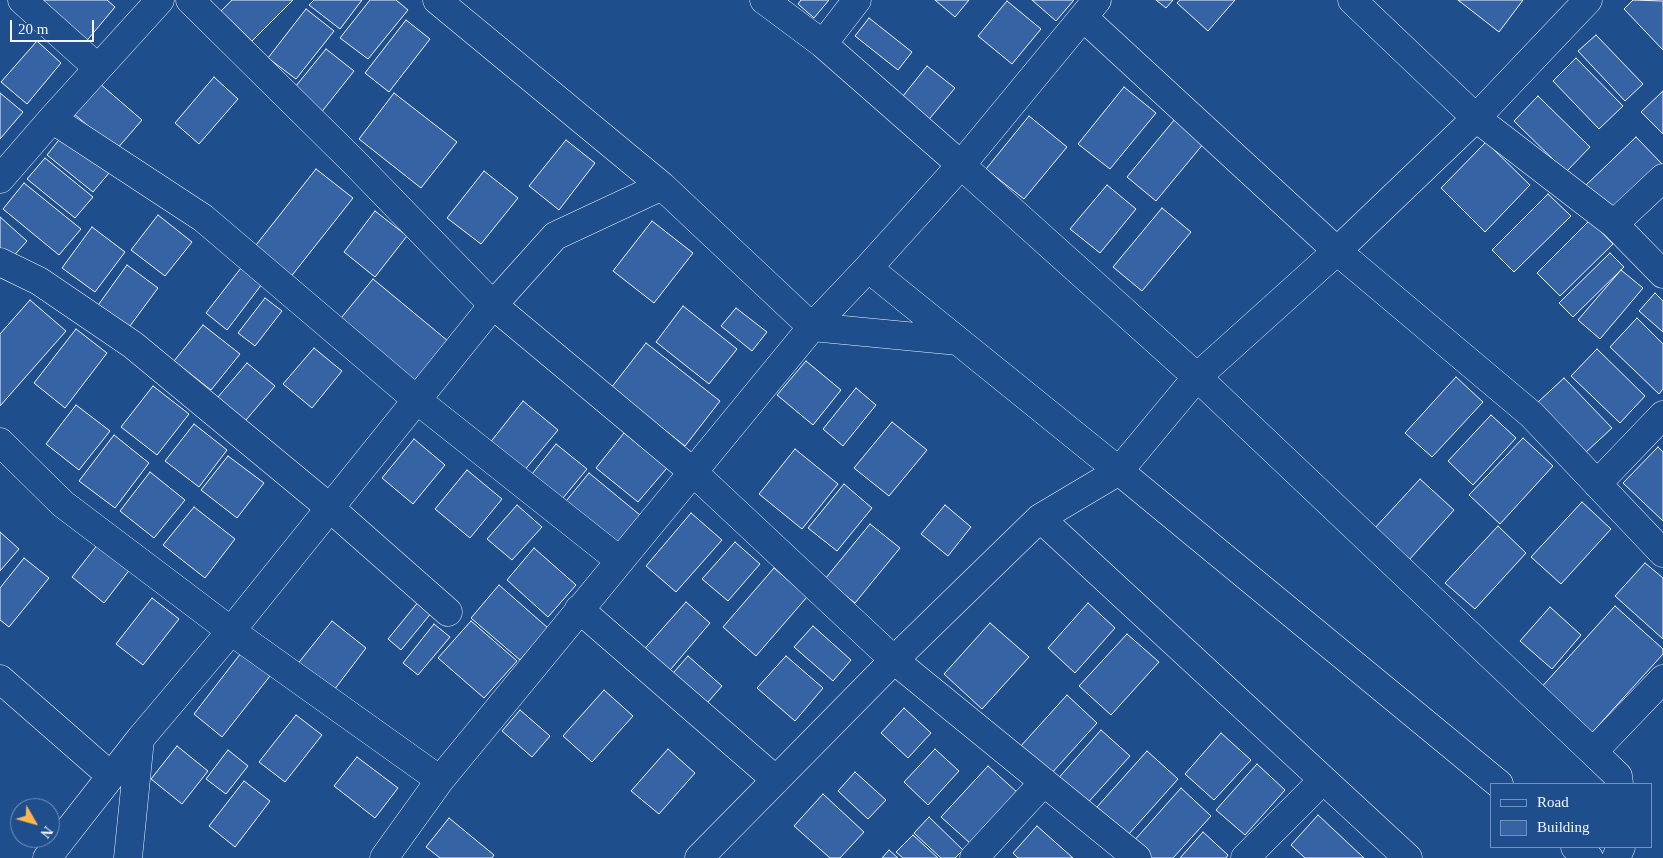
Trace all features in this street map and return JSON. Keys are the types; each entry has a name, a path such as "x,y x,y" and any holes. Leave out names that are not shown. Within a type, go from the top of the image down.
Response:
{"street":[{"path":"22,0 98,68"},
{"path":"0,180 52,119 160,0"},
{"path":"190,0 362,170 494,305 692,472 894,660 1137,858"},
{"path":"437,0 662,186 812,327 958,341"},
{"path":"764,0 823,44 961,164 1197,378 1593,752 1618,776 1619,783"},
{"path":"823,44 857,0"},
{"path":"1352,0 1476,118 1614,224 1663,274"},
{"path":"699,858 894,660 1040,518 1119,472 1197,378 1337,250 1476,118 1588,0"},
{"path":"384,858 440,780 812,327 868,268 961,164 1090,8 1337,250 1532,415 1663,553"},
{"path":"52,119 203,218 417,400 619,560"},
{"path":"1614,224 1663,178"},
{"path":"47,858 140,739 231,631 494,305 555,236 662,186"},
{"path":"0,262 39,280 133,344 330,508 448,612"},
{"path":"868,268 1498,783"},
{"path":"1597,484 1663,415"},
{"path":"0,442 63,504 231,631 440,780"},
{"path":"1040,518 1408,858"},
{"path":"579,609 776,780"},
{"path":"0,679 111,776"},
{"path":"1593,752 1663,679"},
{"path":"128,858 140,739"},
{"path":"1245,858 1323,780"},
{"path":"974,858 1044,782"},
{"path":"1576,848 1588,858"}],"building":[{"path":"35,0 107,0 115,7 79,50"},
{"path":"232,0 293,0 252,41 221,11"},
{"path":"314,0 362,0 340,29 309,5"},
{"path":"370,0 396,0 408,10 368,59 340,38"},
{"path":"801,0 829,0 814,18 798,4"},
{"path":"935,0 969,0 955,17"},
{"path":"1032,0 1074,0 1056,21"},
{"path":"1156,0 1173,0 1166,8"},
{"path":"1180,0 1235,0 1208,31 1177,3"},
{"path":"1458,0 1523,0 1499,32"},
{"path":"1633,0 1663,1 1663,50 1624,9"},
{"path":"1007,1 1041,29 1012,64 978,36"},
{"path":"306,9 334,31 296,79 268,58"},
{"path":"869,18 912,52 898,70 855,36"},
{"path":"406,20 430,39 389,92 365,73"},
{"path":"1596,35 1643,84 1625,101 1578,51"},
{"path":"37,41 61,63 27,104 1,82"},
{"path":"326,49 354,71 320,114 291,92"},
{"path":"1576,58 1623,106 1599,129 1553,81"},
{"path":"927,66 955,88 926,123 899,101"},
{"path":"214,77 238,99 199,144 175,123"},
{"path":"99,83 142,120 116,150 73,113"},
{"path":"1124,87 1156,113 1110,169 1078,144"},
{"path":"1663,91 1663,134 1641,112"},
{"path":"0,93 23,112 0,139"},
{"path":"394,93 457,142 421,188 359,139"},
{"path":"1538,96 1590,147 1566,172 1514,121"},
{"path":"1029,116 1067,147 1024,199 986,169"},
{"path":"1175,119 1204,143 1156,201 1127,177"},
{"path":"62,136 109,173 93,192 47,155"},
{"path":"1636,137 1663,165 1663,178 1619,221 1585,186"},
{"path":"566,140 595,163 559,210 529,186"},
{"path":"1486,142 1530,185 1485,232 1441,188"},
{"path":"45,158 93,197 75,218 27,179"},
{"path":"316,169 353,198 282,288 245,259"},
{"path":"484,171 518,198 481,244 447,218"},
{"path":"24,183 81,229 59,255 3,209"},
{"path":"1107,185 1136,209 1100,253 1070,229"},
{"path":"1548,194 1571,216 1514,272 1492,250"},
{"path":"1162,208 1191,232 1142,291 1113,267"},
{"path":"375,211 407,236 375,277 344,252"},
{"path":"158,215 192,242 165,276 131,250"},
{"path":"0,217 27,241 2,269 0,268"},
{"path":"1590,220 1613,244 1560,296 1537,273"},
{"path":"652,221 693,253 654,303 613,271"},
{"path":"92,227 125,252 95,292 62,268"},
{"path":"1610,253 1624,267 1573,317 1559,303"},
{"path":"127,265 158,288 127,330 96,308"},
{"path":"241,268 262,284 227,330 206,313"},
{"path":"1621,270 1643,288 1600,339 1578,320"},
{"path":"373,279 454,346 409,400 328,334"},
{"path":"1655,293 1663,301 1663,332 1639,311"},
{"path":"265,298 282,311 255,346 238,333"},
{"path":"30,300 66,331 0,406 0,334"},
{"path":"683,306 737,349 709,384 656,342"},
{"path":"736,308 767,332 752,351 721,326"},
{"path":"1637,318 1663,344 1663,389 1659,394 1610,347"},
{"path":"203,325 240,354 211,390 174,361"},
{"path":"76,329 107,353 65,408 34,383"},
{"path":"646,343 720,401 685,446 611,388"},
{"path":"314,348 342,371 312,408 283,384"},
{"path":"1597,349 1645,396 1620,423 1571,376"},
{"path":"806,361 841,390 813,425 777,395"},
{"path":"247,363 275,386 240,427 212,404"},
{"path":"1456,377 1483,402 1432,457 1405,433"},
{"path":"1564,378 1612,428 1585,453 1537,403"},
{"path":"153,386 189,414 157,455 121,427"},
{"path":"856,388 876,405 843,446 823,429"},
{"path":"523,401 558,430 523,472 489,444"},
{"path":"76,405 110,431 79,470 46,444"},
{"path":"1491,415 1516,438 1473,485 1448,461"},
{"path":"892,422 927,450 889,496 854,468"},
{"path":"194,424 227,450 199,487 165,461"},
{"path":"624,433 667,468 638,502 596,468"},
{"path":"114,435 149,463 115,508 79,481"},
{"path":"1523,438 1553,466 1500,524 1469,495"},
{"path":"414,439 445,465 413,504 382,478"},
{"path":"556,444 587,469 558,504 528,479"},
{"path":"1658,447 1663,452 1663,521 1623,483"},
{"path":"795,449 838,484 802,529 759,494"},
{"path":"228,456 264,483 237,518 201,490"},
{"path":"467,470 502,499 470,538 435,509"},
{"path":"150,472 185,500 154,538 120,511"},
{"path":"589,473 640,515 613,549 562,506"},
{"path":"1420,479 1454,510 1408,561 1374,529"},
{"path":"844,484 872,508 837,551 808,528"},
{"path":"1582,502 1611,529 1561,584 1531,557"},
{"path":"517,505 542,527 512,560 487,539"},
{"path":"945,505 971,527 948,556 921,534"},
{"path":"194,507 235,539 205,578 163,545"},
{"path":"691,513 722,540 676,592 646,566"},
{"path":"870,524 900,548 855,603 825,579"},
{"path":"1498,526 1526,553 1475,609 1445,583"},
{"path":"0,532 19,549 0,571"},
{"path":"102,539 134,564 104,603 72,577"},
{"path":"735,542 760,564 728,601 702,579"},
{"path":"534,548 576,585 548,617 507,580"},
{"path":"24,558 49,578 9,627 0,620 0,588"},
{"path":"1645,563 1663,578 1663,639 1615,596"},
{"path":"774,568 807,597 756,656 723,627"},
{"path":"499,585 548,628 520,660 471,618"},
{"path":"152,598 179,619 143,665 116,644"},
{"path":"419,601 432,612 401,650 388,639"},
{"path":"686,602 710,623 665,676 640,654"},
{"path":"1088,603 1115,628 1075,673 1048,648"},
{"path":"1615,606 1663,649 1663,654 1588,737 1538,691"},
{"path":"1550,607 1581,635 1552,669 1520,641"},
{"path":"332,621 366,648 331,694 296,666"},
{"path":"471,621 517,661 484,698 438,658"},
{"path":"990,623 1029,657 982,709 944,674"},
{"path":"434,624 450,637 418,675 403,663"},
{"path":"813,626 851,660 833,681 794,647"},
{"path":"1127,634 1159,662 1111,715 1079,686"},
{"path":"241,653 270,676 222,737 194,714"},
{"path":"688,656 722,686 695,717 661,687"},
{"path":"786,656 823,688 795,721 757,688"},
{"path":"604,690 633,716 592,762 563,736"},
{"path":"1067,695 1097,723 1050,775 1019,748"},
{"path":"904,708 931,733 908,758 881,733"},
{"path":"520,710 550,736 532,757 502,731"},
{"path":"296,715 322,735 285,782 259,762"},
{"path":"1101,730 1130,756 1084,807 1055,782"},
{"path":"1221,733 1251,760 1214,800 1185,774"},
{"path":"177,746 208,771 182,804 151,779"},
{"path":"668,749 695,773 659,814 631,791"},
{"path":"935,749 959,771 928,805 904,782"},
{"path":"228,750 248,766 226,794 206,779"},
{"path":"1147,751 1178,779 1128,835 1097,807"},
{"path":"357,757 398,788 375,818 334,786"},
{"path":"1257,764 1285,790 1245,835 1216,810"},
{"path":"988,766 1018,793 971,844 941,817"},
{"path":"855,772 886,800 868,819 838,791"},
{"path":"244,781 270,801 235,847 209,826"},
{"path":"1181,788 1211,816 1173,858 1149,858 1132,843"},
{"path":"823,794 864,832 840,858 830,858 794,826"},
{"path":"1318,815 1364,858 1305,858 1291,845"},
{"path":"929,817 963,850 955,858 941,858 914,833"},
{"path":"449,818 494,855 492,858 440,858 426,847"},
{"path":"1037,826 1073,858 1018,858 1013,853"},
{"path":"1203,832 1228,855 1226,858 1180,858"},
{"path":"913,835 938,858 903,858 896,852"},
{"path":"889,850 898,858 882,858"}]}
